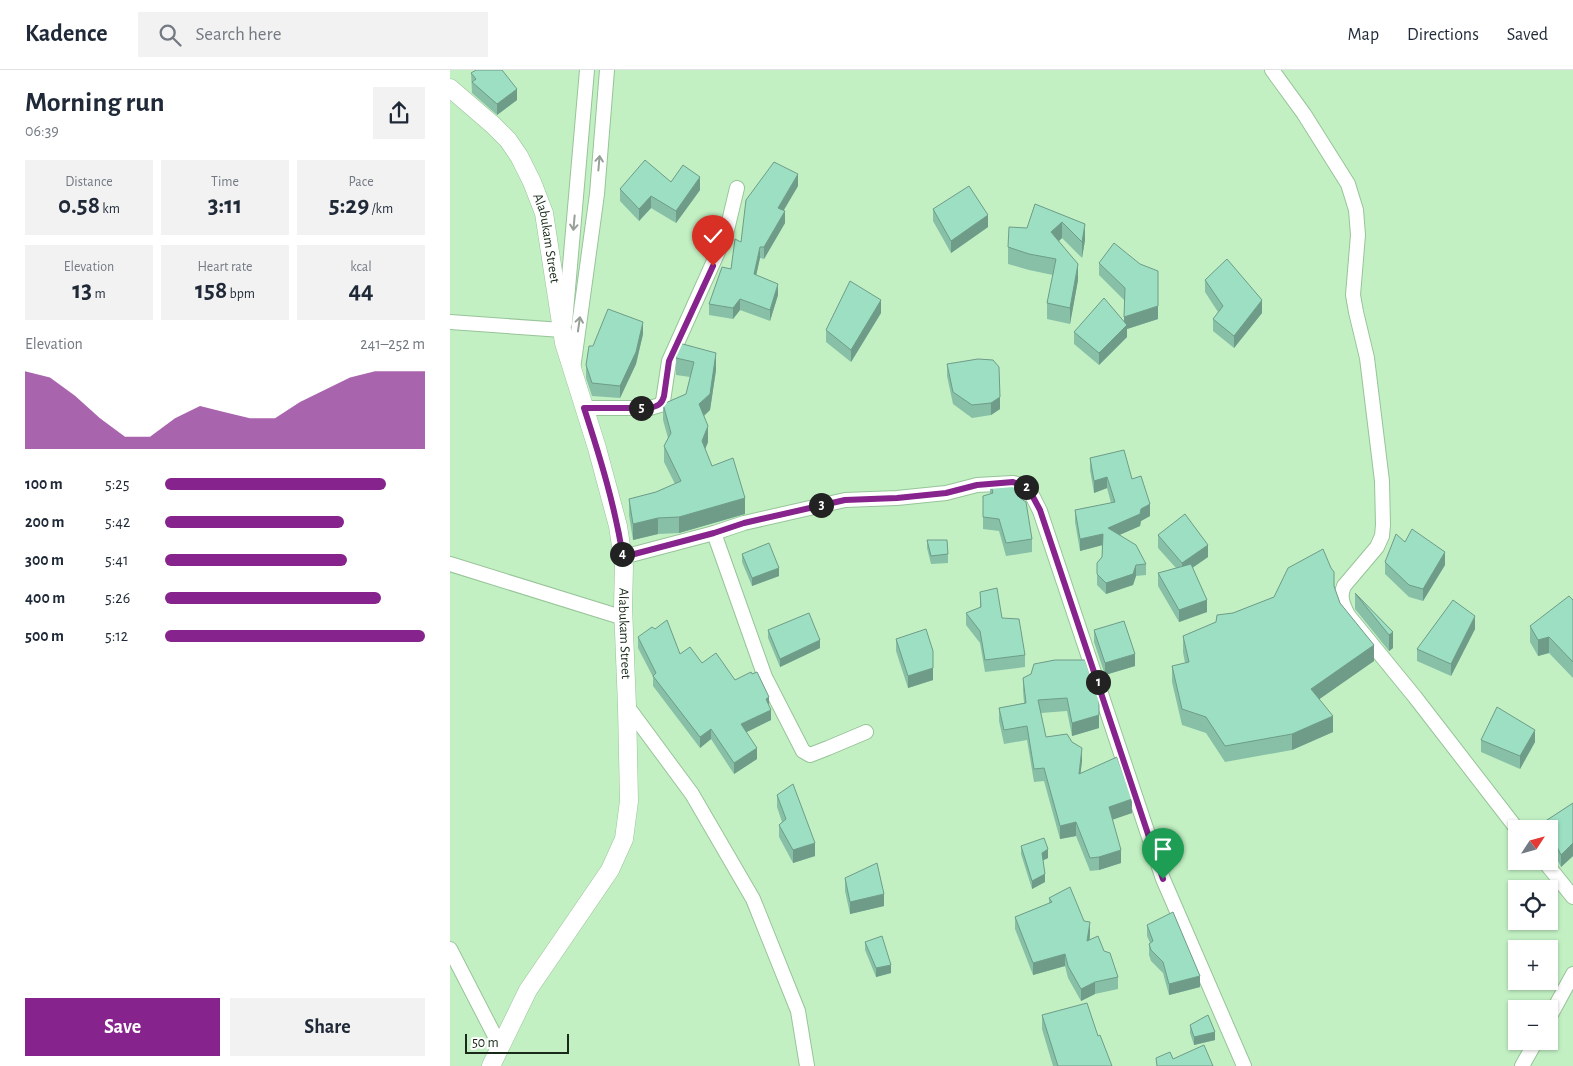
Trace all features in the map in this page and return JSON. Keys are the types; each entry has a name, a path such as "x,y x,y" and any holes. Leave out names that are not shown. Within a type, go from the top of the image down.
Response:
{"street":[{"path":"450,322 563,337 587,70"},
{"path":"573,372 596,194 607,70"},
{"path":"1272,70 1304,114 1348,184 1356,210 1358,236 1353,295 1367,358 1382,481 1383,525 1382,536 1377,547 1344,586 1341,592 1343,604 1348,616 1415,696 1509,820"},
{"name":"Alabukam Street","path":"450,88 508,140 519,156 532,182 544,213 563,337 597,448 618,526 623,557 629,801 624,839 610,870 528,990 491,1066"},
{"path":"584,408 650,408 660,405 663,401 669,361 726,234 737,188"},
{"path":"623,557 714,533 744,523 845,500 897,498 946,493 977,485 996,483 1013,482 1024,486 1040,510 1163,879 1244,1066"},
{"path":"714,533 765,677 803,751 810,755 866,732"},
{"path":"450,564 624,618"},
{"path":"628,706 692,794 753,900 798,1012 807,1066"},
{"path":"1551,870 1573,896"},
{"path":"450,949 500,1046"},
{"path":"1558,1002 1573,974"},
{"path":"1522,1066 1531,1050"}],"building":[{"path":"476,70 502,70 517,89 497,104 472,82 476,79 471,73"},
{"path":"645,160 671,182 683,165 700,177 676,211 651,196 639,209 620,189"},
{"path":"774,162 798,174 778,208 785,211 764,247 760,247 754,274 778,284 770,310 740,299 733,308 709,304 722,267 731,269 735,239 741,242 746,200"},
{"path":"969,186 988,215 951,241 933,209"},
{"path":"1035,204 1085,224 1082,242 1062,222 1051,232 1078,264 1070,308 1047,303 1056,259 1029,254 1008,247 1009,227 1027,228"},
{"path":"1114,243 1140,264 1158,271 1158,306 1124,317 1125,288 1099,263"},
{"path":"1227,259 1262,300 1234,336 1213,319 1223,306 1205,280"},
{"path":"850,281 881,300 851,350 826,330"},
{"path":"1104,298 1127,325 1099,353 1074,332"},
{"path":"608,309 643,322 636,352 620,386 592,383 586,365 589,346 593,346"},
{"path":"679,343 716,353 710,394 699,404 708,426 702,441 712,466 733,458 745,498 679,517 658,518 633,524 629,499 656,492 681,481 664,446 671,433 663,404 686,394 694,362 676,358"},
{"path":"978,359 993,360 999,367 1000,397 991,403 972,405 953,392 947,364"},
{"path":"1124,450 1132,479 1141,476 1150,504 1141,509 1140,514 1108,528 1136,545 1146,564 1136,565 1133,574 1106,583 1097,574 1097,563 1102,557 1103,534 1080,539 1075,510 1115,502 1107,477 1094,481 1090,458"},
{"path":"990,481 1016,481 1020,498 1026,502 1032,539 1006,543 999,519 983,517 983,496 993,493"},
{"path":"1185,514 1208,545 1182,563 1158,535"},
{"path":"1412,529 1445,552 1423,589 1409,585 1385,562 1396,534 1405,542"},
{"path":"927,540 947,540 948,554 931,556"},
{"path":"769,543 779,568 752,578 742,554"},
{"path":"1323,549 1334,572 1334,586 1340,603 1374,645 1311,689 1333,716 1292,734 1225,746 1206,717 1182,709 1172,666 1189,662 1183,636 1216,622 1217,615 1233,613 1274,597 1288,568"},
{"path":"1191,564 1207,600 1179,610 1158,573"},
{"path":"997,588 1002,618 1019,619 1025,655 985,660 980,631 966,613 981,607 980,592"},
{"path":"1355,593 1393,632 1389,635"},
{"path":"1569,596 1573,600 1573,662 1549,637 1538,640 1530,626"},
{"path":"1453,600 1475,616 1451,664 1417,649"},
{"path":"809,613 820,640 780,659 768,630"},
{"path":"667,620 680,654 690,647 702,663 716,653 735,680 751,672 752,674 757,672 769,697 766,699 771,710 741,724 757,748 734,763 711,729 700,737 653,676 656,673 638,637 652,627 655,629"},
{"path":"1124,621 1135,654 1105,663 1094,630"},
{"path":"926,629 933,651 933,668 908,676 896,639"},
{"path":"1055,660 1085,660 1099,701 1099,715 1072,723 1067,698 1038,700 1046,737 1067,734 1072,742 1082,748 1079,774 1117,757 1132,799 1109,807 1121,850 1099,857 1090,858 1076,822 1060,826 1044,768 1034,769 1027,726 1004,730 999,708 1026,703 1023,678 1031,674 1034,664"},
{"path":"1497,707 1535,730 1520,756 1481,740"},
{"path":"793,784 815,843 793,850 779,825 786,819 777,795"},
{"path":"1573,803 1573,843 1561,855 1558,849 1558,820 1547,820"},
{"path":"1044,838 1048,849 1042,853 1045,874 1032,881 1021,846"},
{"path":"877,863 884,894 850,902 845,878"},
{"path":"1070,887 1084,921 1090,922 1087,941 1098,936 1104,951 1110,953 1118,977 1095,982 1081,989 1068,966 1065,954 1033,963 1015,917 1052,902 1049,898"},
{"path":"1173,912 1200,976 1169,984 1163,962 1151,950 1149,944 1153,941 1147,925"},
{"path":"882,936 891,965 876,968 865,942"},
{"path":"1087,1003 1098,1036 1100,1035 1112,1066 1058,1066 1042,1015"},
{"path":"1208,1015 1215,1032 1194,1037 1190,1025"},
{"path":"1204,1045 1213,1066 1157,1066 1156,1058 1170,1052 1173,1059"}],"route":[{"path":"713,266 669,361 663,401 660,405 650,408 584,408 618,526 623,557 714,533 744,523 845,500 897,498 946,493 977,485 996,483 1013,482 1024,486 1040,510 1163,879"}]}
